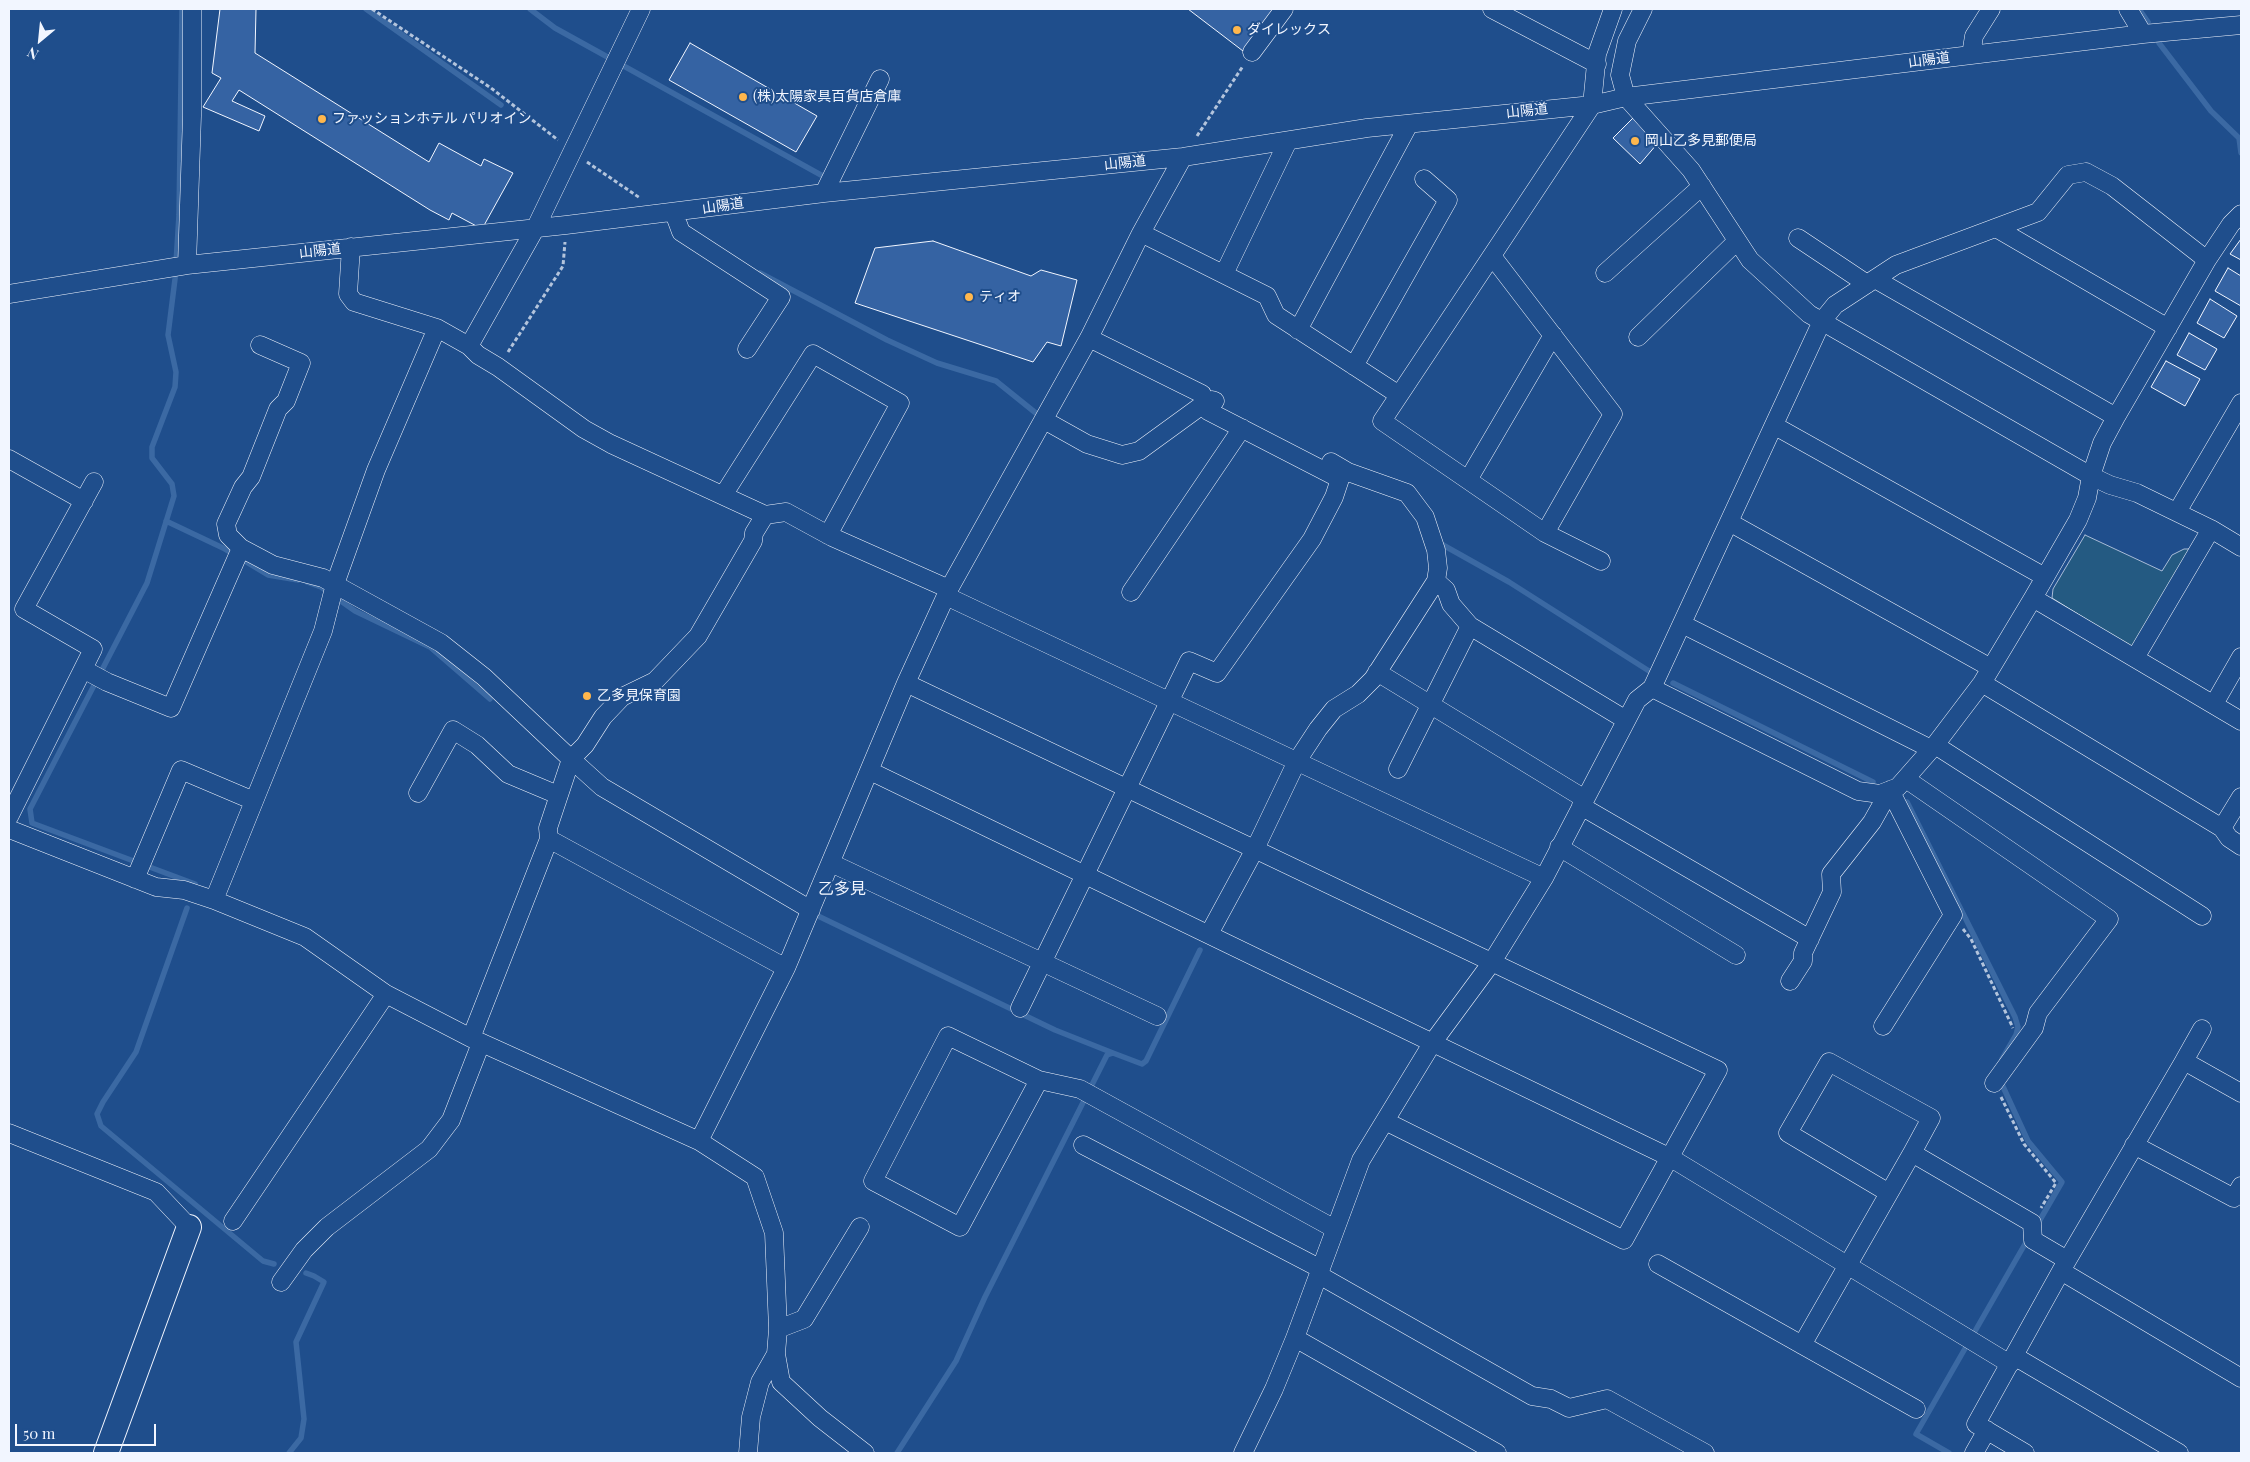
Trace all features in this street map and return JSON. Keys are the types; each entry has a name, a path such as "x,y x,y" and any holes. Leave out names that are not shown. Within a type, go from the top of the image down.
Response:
{"street":[{"path":"179,267 192,116 192,9"},
{"path":"469,346 535,228 641,9"},
{"path":"1252,52 1284,9"},
{"path":"1492,9 1597,64"},
{"path":"1601,561 1545,533 1382,421 1592,104 1597,54 1613,9"},
{"path":"1643,9 1627,41 1620,76 1626,97 1691,170 1750,260 1809,314 2091,476 2110,485 2137,493 2211,529 2241,547"},
{"path":"1971,55 1974,36 1991,9"},
{"path":"2128,9 2143,34"},
{"name":"山陽道","path":"9,294 179,267 566,225 824,193 1183,158 1367,128 1592,104 1626,97 2143,34 2241,25"},
{"path":"824,193 880,79"},
{"path":"1298,330 1408,124"},
{"path":"1224,274 1288,141"},
{"path":"699,1141 786,968 906,683 947,592 1089,338 1141,233 1183,158"},
{"path":"1243,1453 1295,1338 1361,1160 1433,1042 1492,962 1544,878 1637,700 1652,688 1822,321 1835,305 1896,265 2038,212 2068,175 2086,172 2112,186 2207,260"},
{"path":"1354,366 1448,200 1424,179"},
{"path":"1605,273 1702,186"},
{"path":"668,213 681,232 781,297 747,349"},
{"path":"1652,688 1858,791 1880,794 1898,787 1933,747 1986,676 2033,598 2078,520 2087,498 2091,476 2102,443 2116,417 2207,260 2231,224 2241,214"},
{"path":"1996,228 2168,328"},
{"path":"1141,233 1267,296 1276,314 1399,395"},
{"path":"1798,238 1871,282 2116,417"},
{"path":"1638,337 1738,241"},
{"path":"351,247 348,294 354,302 438,328 469,346 478,355 498,367 584,429 604,440 724,494 765,515 786,512 828,535 1168,701 1544,878"},
{"path":"1492,256 1614,414 1545,533"},
{"path":"214,900 323,631 333,592 376,470 438,328"},
{"path":"1468,480 1552,335"},
{"path":"1020,1008 1189,661 1217,673 1312,539 1334,497 1340,478 1208,411 1202,394 1089,338"},
{"path":"260,345 301,363 286,401 278,409 250,477 243,487 226,524 228,535 239,555 273,566 324,578 333,592 441,643 484,677 602,787 811,910"},
{"path":"724,494 813,354 900,403 828,535"},
{"path":"1044,420 1086,444 1122,454 1139,451 1205,403 1212,400 1348,472 1407,493 1425,517 1436,550 1438,568 1436,581 1377,672 1358,694 1334,709 1318,729 1297,762 1255,849 1209,934"},
{"path":"2177,512 2241,403"},
{"path":"1775,426 2045,577"},
{"path":"1131,592 1242,428"},
{"path":"9,460 84,501"},
{"path":"9,817 86,671 93,649 24,609 94,482"},
{"path":"281,1282 304,1250 327,1227 429,1148 451,1120 476,1040 549,839 548,828 571,759 585,745 603,717 622,697 655,681 698,636 753,541 754,533 765,515"},
{"path":"1730,522 1986,676 2222,828 2229,838 2241,846"},
{"path":"2135,658 2211,529"},
{"path":"86,671 107,682 172,708 239,555"},
{"path":"1436,581 1446,590 1451,604 1470,626 1626,720"},
{"path":"2033,598 2241,721"},
{"path":"1682,624 1933,747 2202,916"},
{"path":"1398,768 1470,626"},
{"path":"2214,704 2241,657"},
{"path":"1377,672 1583,802 1810,939"},
{"path":"906,683 1718,1070 1624,1240 1385,1121"},
{"path":"418,793 453,730 477,745 508,774 558,796"},
{"path":"140,868 181,770 254,801"},
{"path":"870,771 1671,1158 1970,1340 2012,1360 2179,1453"},
{"path":"1906,779 2109,919 2038,1012 2034,1028 1997,1079"},
{"path":"1790,981 1803,961 1803,953 1832,892 1831,874 1872,822 1890,790"},
{"path":"1883,1026 1952,915 1890,790"},
{"path":"2222,828 2241,797"},
{"path":"9,829 140,868 156,887 184,890 214,900 305,937 386,994 476,1040 699,1141 755,1177 774,1233 778,1329 776,1354 781,1382 820,1418 865,1453"},
{"path":"549,839 786,968"},
{"path":"1559,848 1736,955"},
{"path":"831,863 1157,1016"},
{"path":"233,1221 386,994"},
{"path":"2025,1453 1976,1424 2064,1266 2202,1029"},
{"path":"1039,1080 960,1226 873,1181 948,1036 1039,1080 1080,1089 1335,1229"},
{"path":"2184,1061 2241,1093"},
{"path":"1802,1345 1912,1153 1931,1118 1829,1062 1788,1133 1889,1193"},
{"path":"9,1133 156,1192 189,1226 106,1453"},
{"path":"1083,1145 1320,1272 1532,1396 1551,1399 1569,1408 1607,1399 1705,1453"},
{"path":"2134,1145 2234,1198 2241,1186"},
{"path":"1912,1153 2032,1224 2033,1240 2064,1266 2241,1378"},
{"path":"778,1329 804,1319 860,1227"},
{"path":"1658,1264 1916,1409"},
{"path":"1295,1338 1497,1453"},
{"path":"748,1453 751,1417 760,1382 776,1354"},
{"path":"1974,1453 1987,1430"}],"path":[{"path":"372,9 491,88 573,151 668,213"},
{"path":"1183,158 1252,52"},
{"path":"498,367 563,266 566,225"}],"shaded area":[{"path":"2085,535 2162,571 2172,555 2184,549 2192,549 2134,649 2052,598 2053,589"}],"building":[{"path":"220,9 256,9 255,53 429,162 439,143 481,166 484,159 513,173 482,229 452,213 449,220 430,210 239,90 232,101 265,116 259,131 203,107 221,78 212,73"},
{"name":"ダイレックス","path":"1188,9 1275,9 1243,51"},
{"path":"690,43 817,116 796,152 669,80"},
{"path":"1633,118 1657,144 1640,164 1613,138"},
{"path":"2241,239 2241,260 2230,254"},
{"path":"933,241 1031,276 1041,270 1077,280 1061,346 1047,342 1033,362 855,303 875,248"},
{"path":"2228,268 2241,276 2241,306 2215,291"},
{"path":"2210,299 2237,316 2224,338 2197,323"},
{"path":"2189,333 2217,349 2205,370 2177,355"},
{"path":"2166,361 2200,379 2185,406 2151,387"}],"waterway":[{"path":"182,9 179,215 175,279 168,335 176,372 175,387 152,447 152,458 172,484 174,496 147,583 30,809 32,823 195,884"},
{"path":"366,9 501,105"},
{"path":"530,9 555,28 821,175"},
{"path":"2139,9 2148,22"},
{"path":"2159,43 2211,111 2239,138 2241,153"},
{"path":"760,273 887,340 937,363 996,381 1037,414"},
{"path":"166,521 223,548 268,575 298,580"},
{"path":"1443,545 1509,582 1649,671"},
{"path":"307,582 321,587 355,611 430,647 490,699"},
{"path":"1673,683 1873,782"},
{"path":"1907,802 2015,1017 2018,1027 2016,1035 2002,1059"},
{"path":"187,908 136,1052 97,1114 101,1126 263,1261 274,1264"},
{"path":"816,915 1055,1030 1113,1053"},
{"path":"897,1453 956,1361 985,1297 1107,1055 1113,1053 1142,1064 1146,1061 1200,950"},
{"path":"2000,1080 2028,1141 2062,1182 2037,1225"},
{"path":"1949,1453 1916,1434 2029,1237"},
{"path":"289,1453 301,1438 304,1419 296,1342 324,1282 306,1273"}],"place":[{"name":"ダイレックス","path":"1237,30"},
{"name":"(株)太陽家具百貨店倉庫","path":"743,97"},
{"name":"ファッションホテル パリオイン","path":"322,119"},
{"name":"岡山乙多見郵便局","path":"1635,141"},
{"name":"ティオ","path":"969,297"},
{"name":"乙多見保育園","path":"587,696"}],"district":[{"name":"乙多見","path":"842,889"}]}
